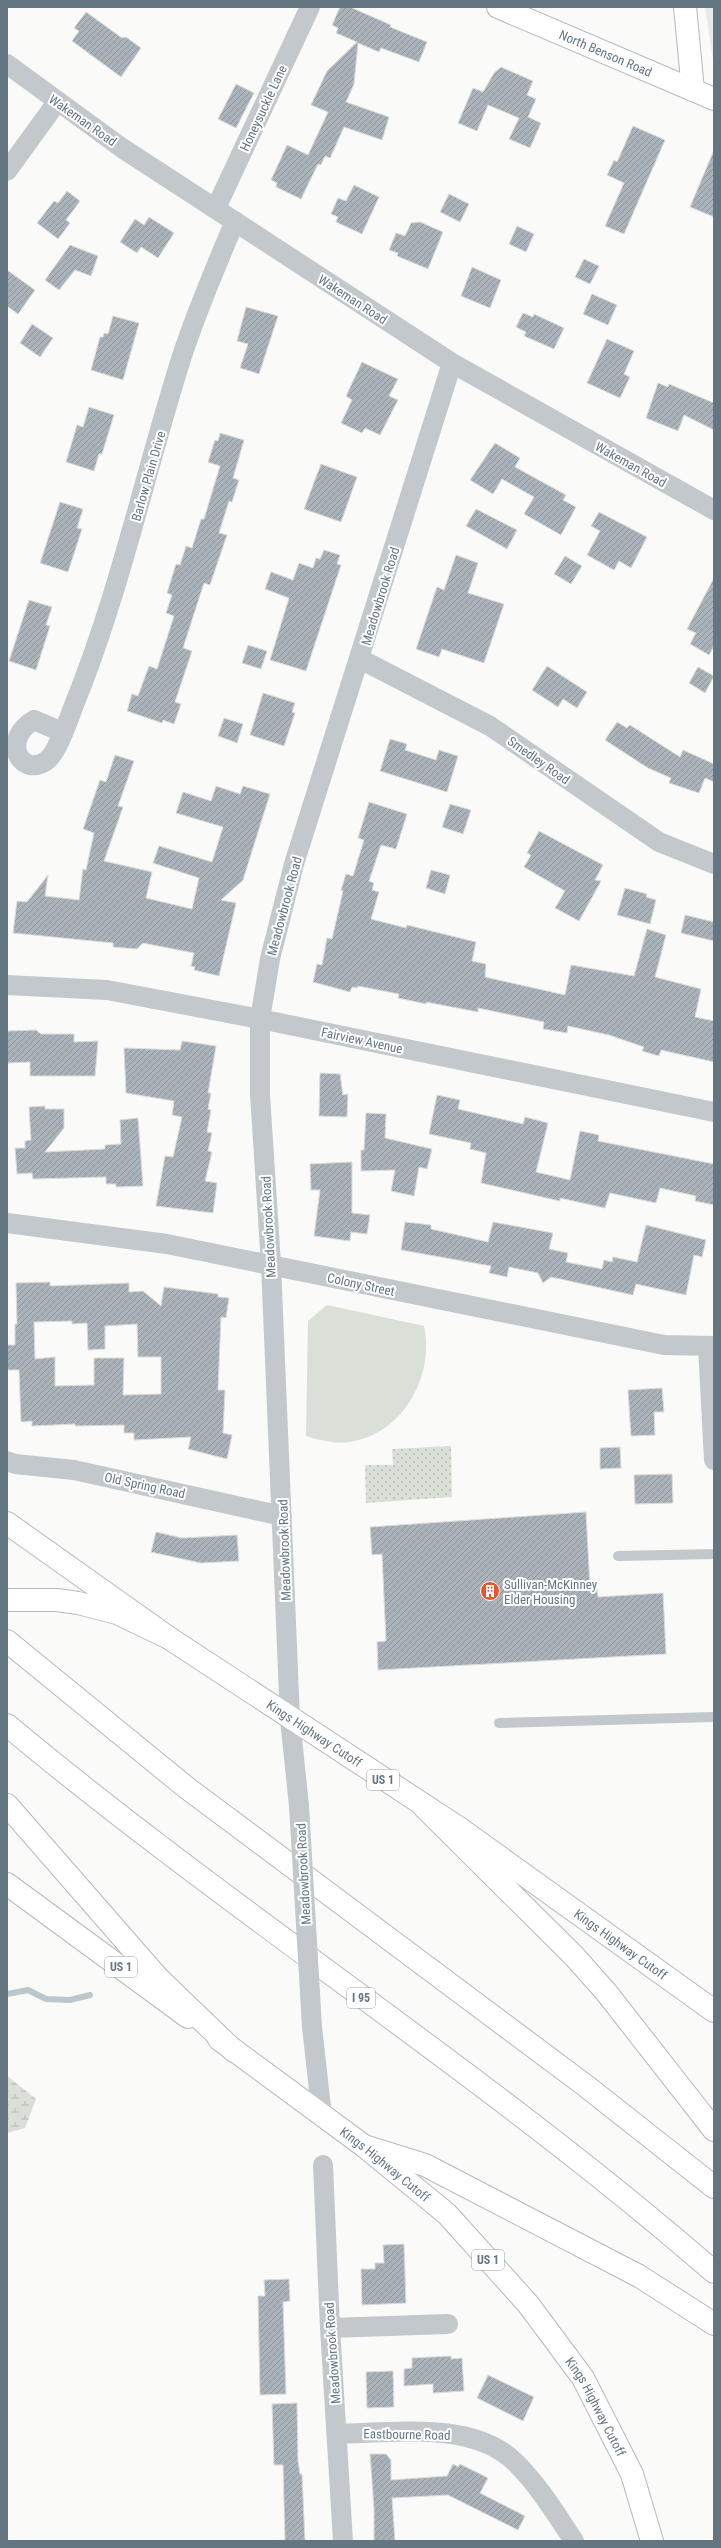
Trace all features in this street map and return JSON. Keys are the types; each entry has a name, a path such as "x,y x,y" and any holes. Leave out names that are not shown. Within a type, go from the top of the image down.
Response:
{"main road":[{"name":"North Benson Road","path":"498,7 714,99"},
{"path":"685,7 693,90"},
{"path":"7,1523 169,1638"},
{"name":"Kings Highway Cutoff","path":"7,1600 57,1600 117,1613 169,1638 424,1807 459,1828 714,2011"},
{"path":"7,1641 187,1788 573,2076 714,2187"},
{"name":"I 95","path":"7,1725 140,1832 606,2181 714,2272"},
{"path":"7,1805 143,1961 234,2050"},
{"path":"424,1807 574,1956 615,2004 714,2130"},
{"name":"Kings Highway Cutoff","path":"7,1884 364,2146 447,2214 528,2304 583,2378 632,2474 652,2541"},
{"path":"364,2146 425,2165 446,2175 639,2276 714,2324"}],"street":[{"name":"Honeysuckle Lane","path":"216,208 310,7"},
{"name":"Wakeman Road","path":"7,64 122,148 216,208 452,364 714,510"},
{"path":"7,171 57,102"},
{"name":"Barlow Plain Drive","path":"62,732 74,704 118,579 196,314 235,221"},
{"name":"Meadowbrook Road","path":"322,2116 312,2027 299,1806 290,1719 271,1264 260,1095 260,1018 270,959 294,864 452,364"},
{"name":"Smedley Road","path":"360,659 490,726 659,842 714,864"},
{"name":"Fairview Avenue","path":"7,985 107,990 260,1018 714,1112"},
{"name":"Colony Street","path":"7,1223 167,1244 271,1264 484,1310 664,1345 711,1346"},
{"path":"711,1346 714,1460"},
{"name":"Old Spring Road","path":"7,1461 16,1464 74,1470 282,1516"},
{"name":"Meadowbrook Road","path":"323,2165 330,2328 343,2541"},
{"path":"330,2328 448,2324"},
{"name":"Eastbourne Road","path":"337,2434 432,2432 460,2435 487,2443 515,2462 541,2491 574,2541"}],"lane":[{"path":"618,1556 714,1554"},
{"path":"499,1723 714,1717"}],"shaded area":[{"path":"705,7 714,7 714,66"}],"green space":[{"path":"327,1305 424,1326 426,1345 424,1365 419,1383 410,1400 399,1416 385,1428 368,1437 349,1442 333,1442 306,1436 308,1321"},
{"path":"451,1446 452,1497 366,1503 365,1465 393,1465 392,1449"},
{"path":"7,2076 36,2099 25,2128 7,2133"}],"building":[{"path":"340,7 350,7 391,25 390,27 427,42 419,62 381,48 379,52 358,43 354,84 346,102 389,117 382,140 344,127 330,158 325,156 321,165 318,164 301,199 276,187 277,183 271,180 287,145 308,155 328,112 311,105 327,71 357,42 336,33 338,28 332,25"},
{"path":"86,12 122,38 126,37 141,48 121,77 72,41 79,31 74,28"},
{"path":"501,67 533,81 527,95 536,99 528,117 541,123 530,148 509,139 519,118 488,105 477,131 458,123 473,88 483,92 494,73"},
{"path":"236,84 254,93 236,128 218,119"},
{"path":"633,126 665,140 624,234 605,226 624,183 607,175 614,160 617,162"},
{"path":"714,150 714,217 690,207"},
{"path":"354,185 379,197 362,234 336,222 338,217 331,214 338,198 346,201"},
{"path":"67,191 80,201 66,220 70,223 58,239 37,223 54,201 58,203"},
{"path":"449,194 469,204 460,222 440,212"},
{"path":"149,217 174,233 158,258 141,247 137,253 120,242 135,219 144,225"},
{"path":"420,222 443,232 428,269 397,256 398,253 389,250 396,233 405,236 411,223"},
{"path":"517,226 534,234 526,252 509,244"},
{"path":"70,245 98,256 91,276 75,270 59,290 45,280"},
{"path":"584,259 599,266 590,284 575,277"},
{"path":"472,267 501,280 490,308 461,296"},
{"path":"7,270 35,290 18,314 7,306"},
{"path":"592,294 617,305 608,325 583,314"},
{"path":"246,307 278,316 259,374 240,368 248,344 237,341"},
{"path":"523,313 533,317 534,314 564,328 554,349 524,336 526,332 516,327"},
{"path":"113,316 139,323 123,380 91,370 100,337 103,337 104,333 108,334"},
{"path":"32,324 53,338 40,357 20,343"},
{"path":"607,339 634,351 624,374 630,377 620,398 587,383"},
{"path":"362,362 398,379 389,396 398,400 380,435 365,428 362,433 341,423 352,400 346,396"},
{"path":"658,383 668,387 669,384 714,403 714,430 684,415 678,431 646,418"},
{"path":"89,407 114,415 102,454 99,454 94,471 66,462 77,425 83,427"},
{"path":"220,433 244,440 233,478 239,480 232,502 229,501 219,533 227,535 210,585 204,583 183,648 192,651 175,702 181,704 174,724 163,720 162,723 127,711 132,694 138,696 149,666 157,669 174,616 166,613 172,595 167,593 176,564 180,565 186,546 192,548 201,519 204,519 220,466 208,462 215,440 218,441"},
{"path":"495,443 520,458 515,467 566,495 563,500 576,507 561,535 524,514 534,497 502,479 493,494 470,480"},
{"path":"321,464 357,477 341,522 304,509"},
{"path":"60,502 83,509 77,528 82,529 68,572 40,563"},
{"path":"476,509 517,530 507,549 466,526"},
{"path":"599,512 647,537 631,568 619,561 614,570 587,555 600,531 591,526"},
{"path":"324,550 340,555 337,564 341,565 306,671 270,660 289,598 265,589 271,572 293,580 299,563 313,568 316,558 320,559"},
{"path":"456,555 478,563 468,593 504,604 484,663 442,649 439,657 416,649 437,587 444,590"},
{"path":"565,556 582,566 571,584 554,574"},
{"path":"714,578 714,646 709,655 690,644 696,633 687,629"},
{"path":"29,600 52,607 46,625 50,626 36,670 9,661"},
{"path":"248,645 267,651 261,669 242,663"},
{"path":"547,666 587,692 577,708 563,699 558,707 532,690"},
{"path":"698,667 714,676 705,693 689,683"},
{"path":"263,693 295,703 292,712 295,713 284,746 250,735"},
{"path":"224,718 243,724 237,743 218,736"},
{"path":"617,722 627,728 630,725 680,757 683,750 714,764 714,782 705,778 699,793 669,783 671,778 648,768 605,740"},
{"path":"390,739 407,744 405,750 436,760 439,750 458,756 447,792 380,771"},
{"path":"115,755 134,761 118,806 123,807 104,861 152,872 146,898 192,909 199,878 153,863 159,846 212,862 223,827 176,813 183,792 211,801 216,786 240,794 243,786 270,794 243,880 221,900 236,903 219,976 194,970 195,967 191,966 194,953 143,943 137,949 113,947 113,943 13,933 17,901 27,902 48,875 45,896 79,900 83,869 86,870 94,833 83,829 100,780 106,782"},
{"path":"369,802 407,814 396,849 381,845 369,881 374,883 372,890 379,892 371,919 406,928 407,925 476,942 472,961 486,964 485,977 565,995 571,965 634,976 647,929 666,935 655,977 701,989 695,1017 714,1021 714,1062 661,1050 659,1056 642,1051 644,1047 609,1035 568,1026 567,1033 543,1029 544,1022 478,1008 478,1012 426,1002 426,1004 398,998 399,994 358,986 357,988 352,987 350,992 313,982 317,964 322,965 327,938 332,939 343,891 341,890 346,874 353,876 364,840 358,838"},
{"path":"450,804 471,810 463,834 442,827"},
{"path":"539,831 603,865 595,880 601,881 579,921 555,908 565,891 524,867 531,855 527,853"},
{"path":"431,870 450,875 445,894 426,888"},
{"path":"625,888 647,894 646,897 656,900 650,924 617,915"},
{"path":"685,915 714,922 714,941 681,933"},
{"path":"36,1030 41,1034 74,1034 74,1042 98,1041 95,1076 30,1076 30,1062 7,1063 7,1031"},
{"path":"182,1041 216,1046 208,1093 211,1093 208,1109 211,1110 207,1132 212,1133 208,1151 212,1152 205,1181 217,1183 213,1213 156,1206 165,1156 173,1157 182,1117 172,1115 174,1101 126,1093 124,1048 180,1050"},
{"path":"320,1073 340,1074 343,1095 348,1094 347,1117 319,1116"},
{"path":"437,1095 460,1100 458,1109 523,1124 525,1117 548,1123 536,1172 570,1180 580,1131 599,1135 598,1141 714,1164 714,1205 695,1201 696,1196 660,1188 656,1203 610,1193 605,1208 560,1198 560,1201 481,1183 486,1153 470,1149 471,1143 429,1134"},
{"path":"45,1106 45,1109 64,1109 64,1128 45,1152 105,1149 105,1145 121,1144 120,1120 138,1118 143,1186 116,1187 116,1184 106,1184 106,1177 33,1179 32,1173 17,1174 15,1148 25,1148 25,1141 31,1140 29,1107"},
{"path":"366,1113 386,1114 385,1138 432,1149 427,1169 419,1167 414,1196 391,1191 395,1170 361,1171 361,1150 364,1150"},
{"path":"352,1162 352,1213 370,1215 367,1234 351,1232 350,1241 314,1236 320,1190 311,1190 310,1164"},
{"path":"405,1222 431,1225 431,1229 488,1242 493,1222 553,1233 549,1249 568,1253 566,1262 602,1269 604,1260 612,1262 613,1257 637,1262 646,1225 706,1240 702,1257 694,1255 686,1295 636,1284 633,1295 551,1277 543,1283 538,1273 509,1267 507,1277 489,1273 491,1266 401,1250"},
{"path":"50,1282 50,1286 129,1283 129,1292 143,1291 161,1306 164,1287 218,1294 218,1297 229,1298 226,1318 221,1317 218,1390 225,1390 223,1433 232,1435 227,1459 188,1449 191,1437 134,1440 134,1433 124,1433 124,1425 75,1426 75,1424 32,1426 32,1421 21,1422 19,1370 7,1370 7,1345 15,1345 15,1324 17,1324 16,1283","holes":["72,1321 72,1324 87,1323 88,1350 105,1349 105,1326 137,1324 138,1357 161,1357 161,1394 123,1395 124,1358 94,1358 94,1385 55,1386 55,1357 35,1359 34,1322"]},
{"path":"662,1388 664,1412 654,1412 655,1435 631,1436 628,1390"},
{"path":"620,1447 621,1468 600,1469 600,1448"},
{"path":"672,1474 673,1503 635,1504 634,1475"},
{"name":"Sullivan-McKinney Elder Housing","path":"586,1512 590,1588 597,1588 598,1597 663,1593 666,1654 378,1670 377,1642 386,1641 382,1554 372,1555 370,1527"},
{"path":"156,1532 182,1538 237,1535 239,1561 201,1563 151,1552"},
{"path":"404,2244 406,2303 362,2305 361,2269 375,2269 375,2263 384,2263 383,2245"},
{"path":"289,2279 290,2301 283,2302 286,2394 260,2395 258,2296 265,2296 264,2280"},
{"path":"451,2356 451,2359 462,2358 464,2391 433,2393 433,2384 404,2386 404,2369 412,2368 412,2358"},
{"path":"393,2371 394,2407 367,2408 366,2372"},
{"path":"488,2375 534,2397 523,2421 477,2398"},
{"path":"297,2403 298,2461 300,2474 302,2474 305,2541 285,2541 283,2465 274,2465 272,2404"},
{"path":"370,2454 386,2454 391,2460 391,2480 447,2476 453,2464 458,2467 460,2464 488,2478 480,2493 525,2516 518,2530 448,2495 392,2498 395,2541 374,2541 374,2508"}],"waterway":[{"path":"7,1994 28,1990 46,1999 70,2000 90,1995"}],"place":[{"name":"Sullivan-McKinney Elder Housing","path":"490,1591"}]}
